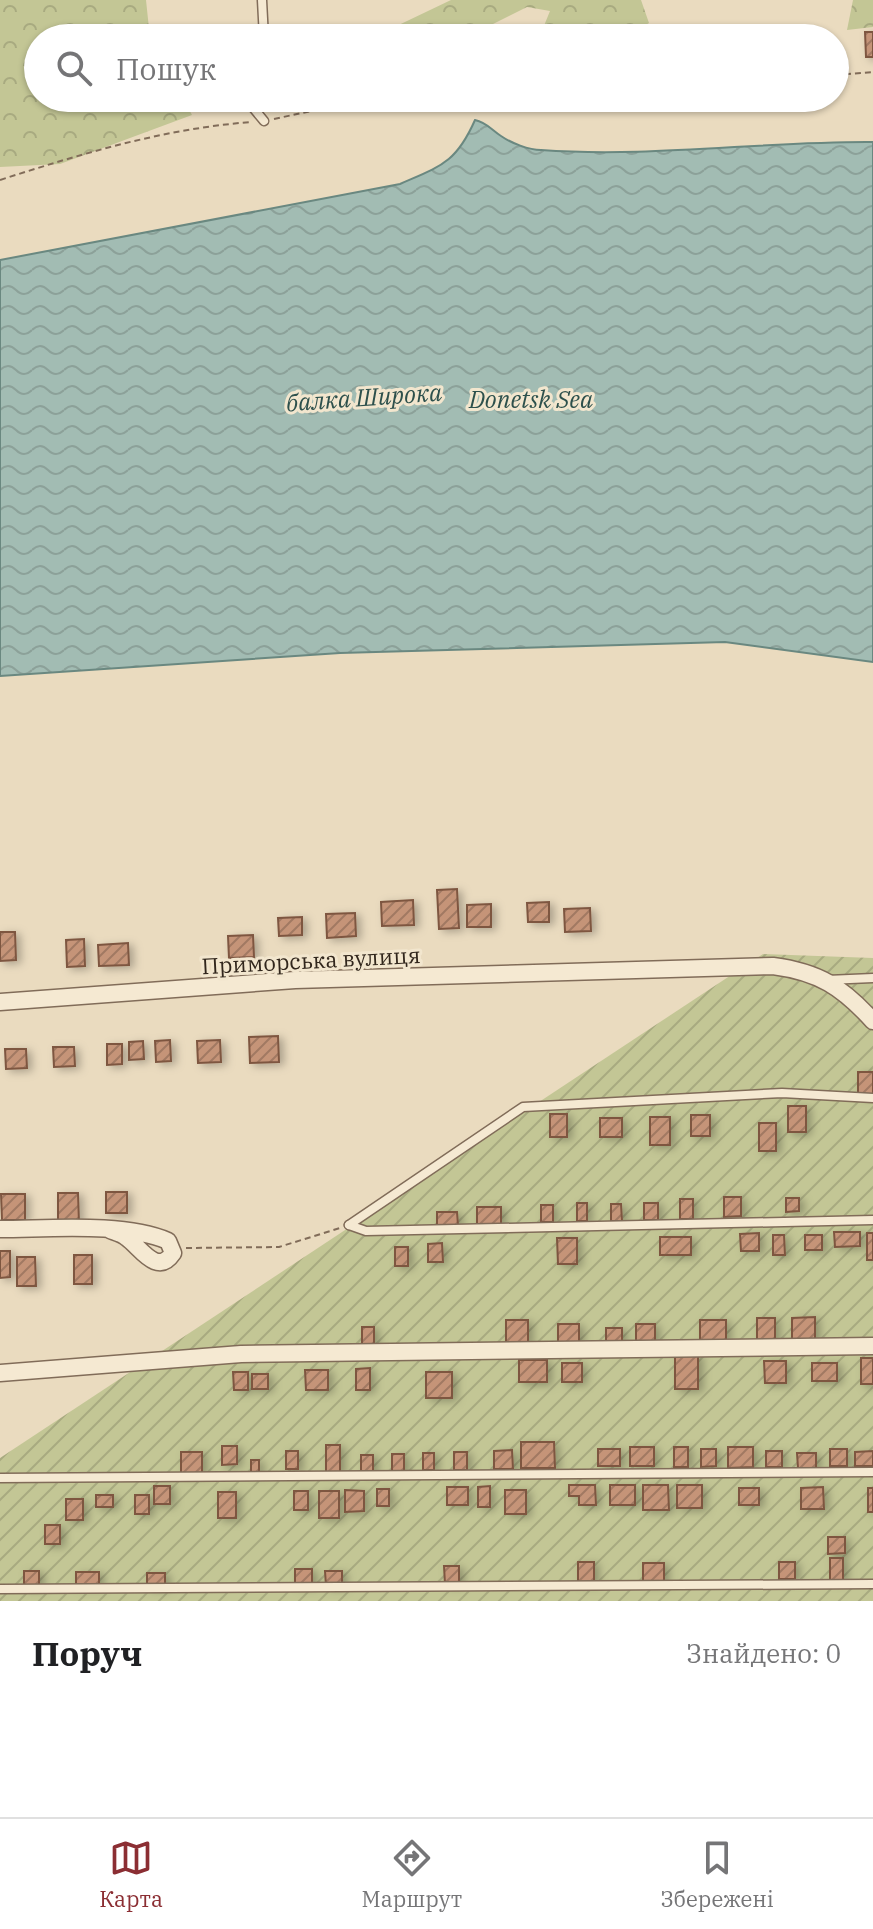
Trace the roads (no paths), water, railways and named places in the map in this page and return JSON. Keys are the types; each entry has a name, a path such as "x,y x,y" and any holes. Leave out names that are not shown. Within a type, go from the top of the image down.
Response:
{"street":[{"name":"Приморська вулиця","path":"0,1002 295,980 773,966 800,969 826,980 850,996 873,1021"},
{"path":"0,1229 110,1230 154,1235 168,1241 172,1248 170,1258 162,1262 152,1261 126,1237 110,1230"},
{"path":"0,1373 241,1354 873,1346"}],"lane":[{"path":"262,0 263,24"},
{"path":"257,112 264,121"},
{"path":"826,980 873,978"},
{"path":"873,1098 782,1093 523,1107 349,1225 366,1231 873,1220"},
{"path":"0,1478 873,1472"},
{"path":"0,1589 873,1584"}],"water":[{"name":"Donetsk Sea","path":"475,120 515,144 541,150 624,152 873,142 873,662 725,642 340,653 0,676 0,260 400,184 446,161 461,146"}],"water label":[{"name":"балка Широка","path":"364,397"}]}
